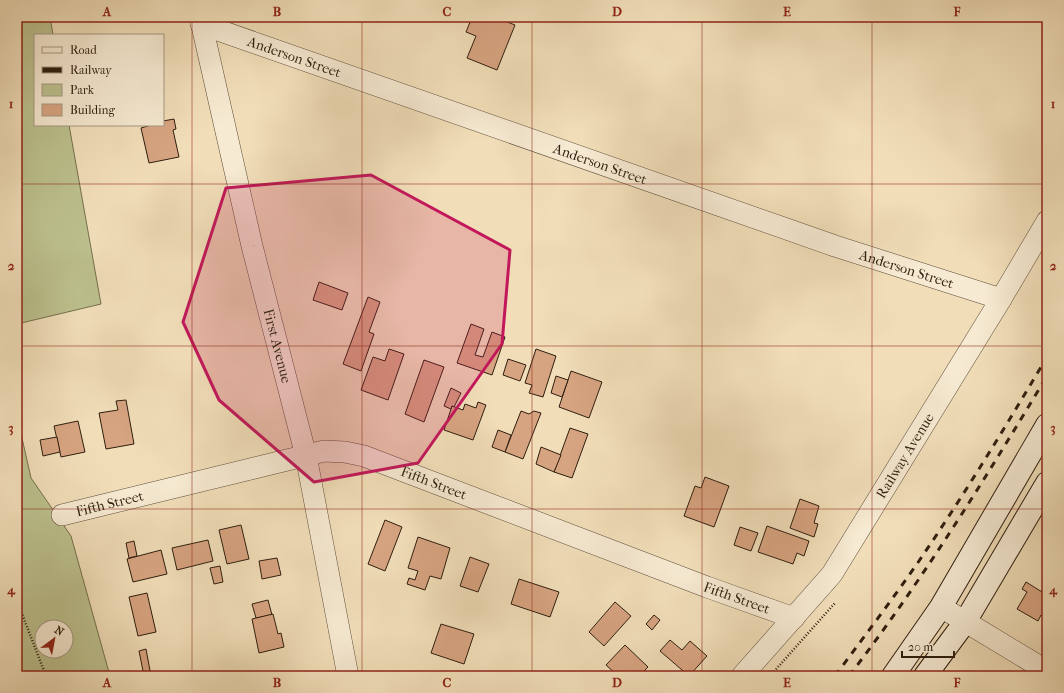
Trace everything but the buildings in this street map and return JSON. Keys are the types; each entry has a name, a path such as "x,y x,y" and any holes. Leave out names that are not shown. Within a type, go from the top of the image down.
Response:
{"main road":[{"path":"893,676 941,607 1047,425"},
{"path":"925,676 964,622 1047,483"}],"street":[{"name":"Anderson Street","path":"201,20 835,246 1001,299"},
{"name":"First Avenue","path":"201,20 252,246 306,456 348,676"},
{"name":"Railway Avenue","path":"742,676 832,574 1001,299 1047,221"},
{"name":"Fifth Street","path":"62,515 324,451 345,452 364,456 700,584 794,618"},
{"path":"941,607 1047,671"}],"path":[{"path":"17,601 46,676"}],"highlighted area":[{"path":"371,175 510,250 502,344 418,463 314,482 219,400 183,322 226,188"}],"green space":[{"path":"17,17 50,17 53,34 34,34 34,126 69,126 101,304 17,324"},
{"path":"17,416 31,478 71,536 110,676 17,676"}],"railway":[{"path":"835,676 936,536 1047,357"},
{"path":"849,676 902,604 952,529 1047,376"}]}
